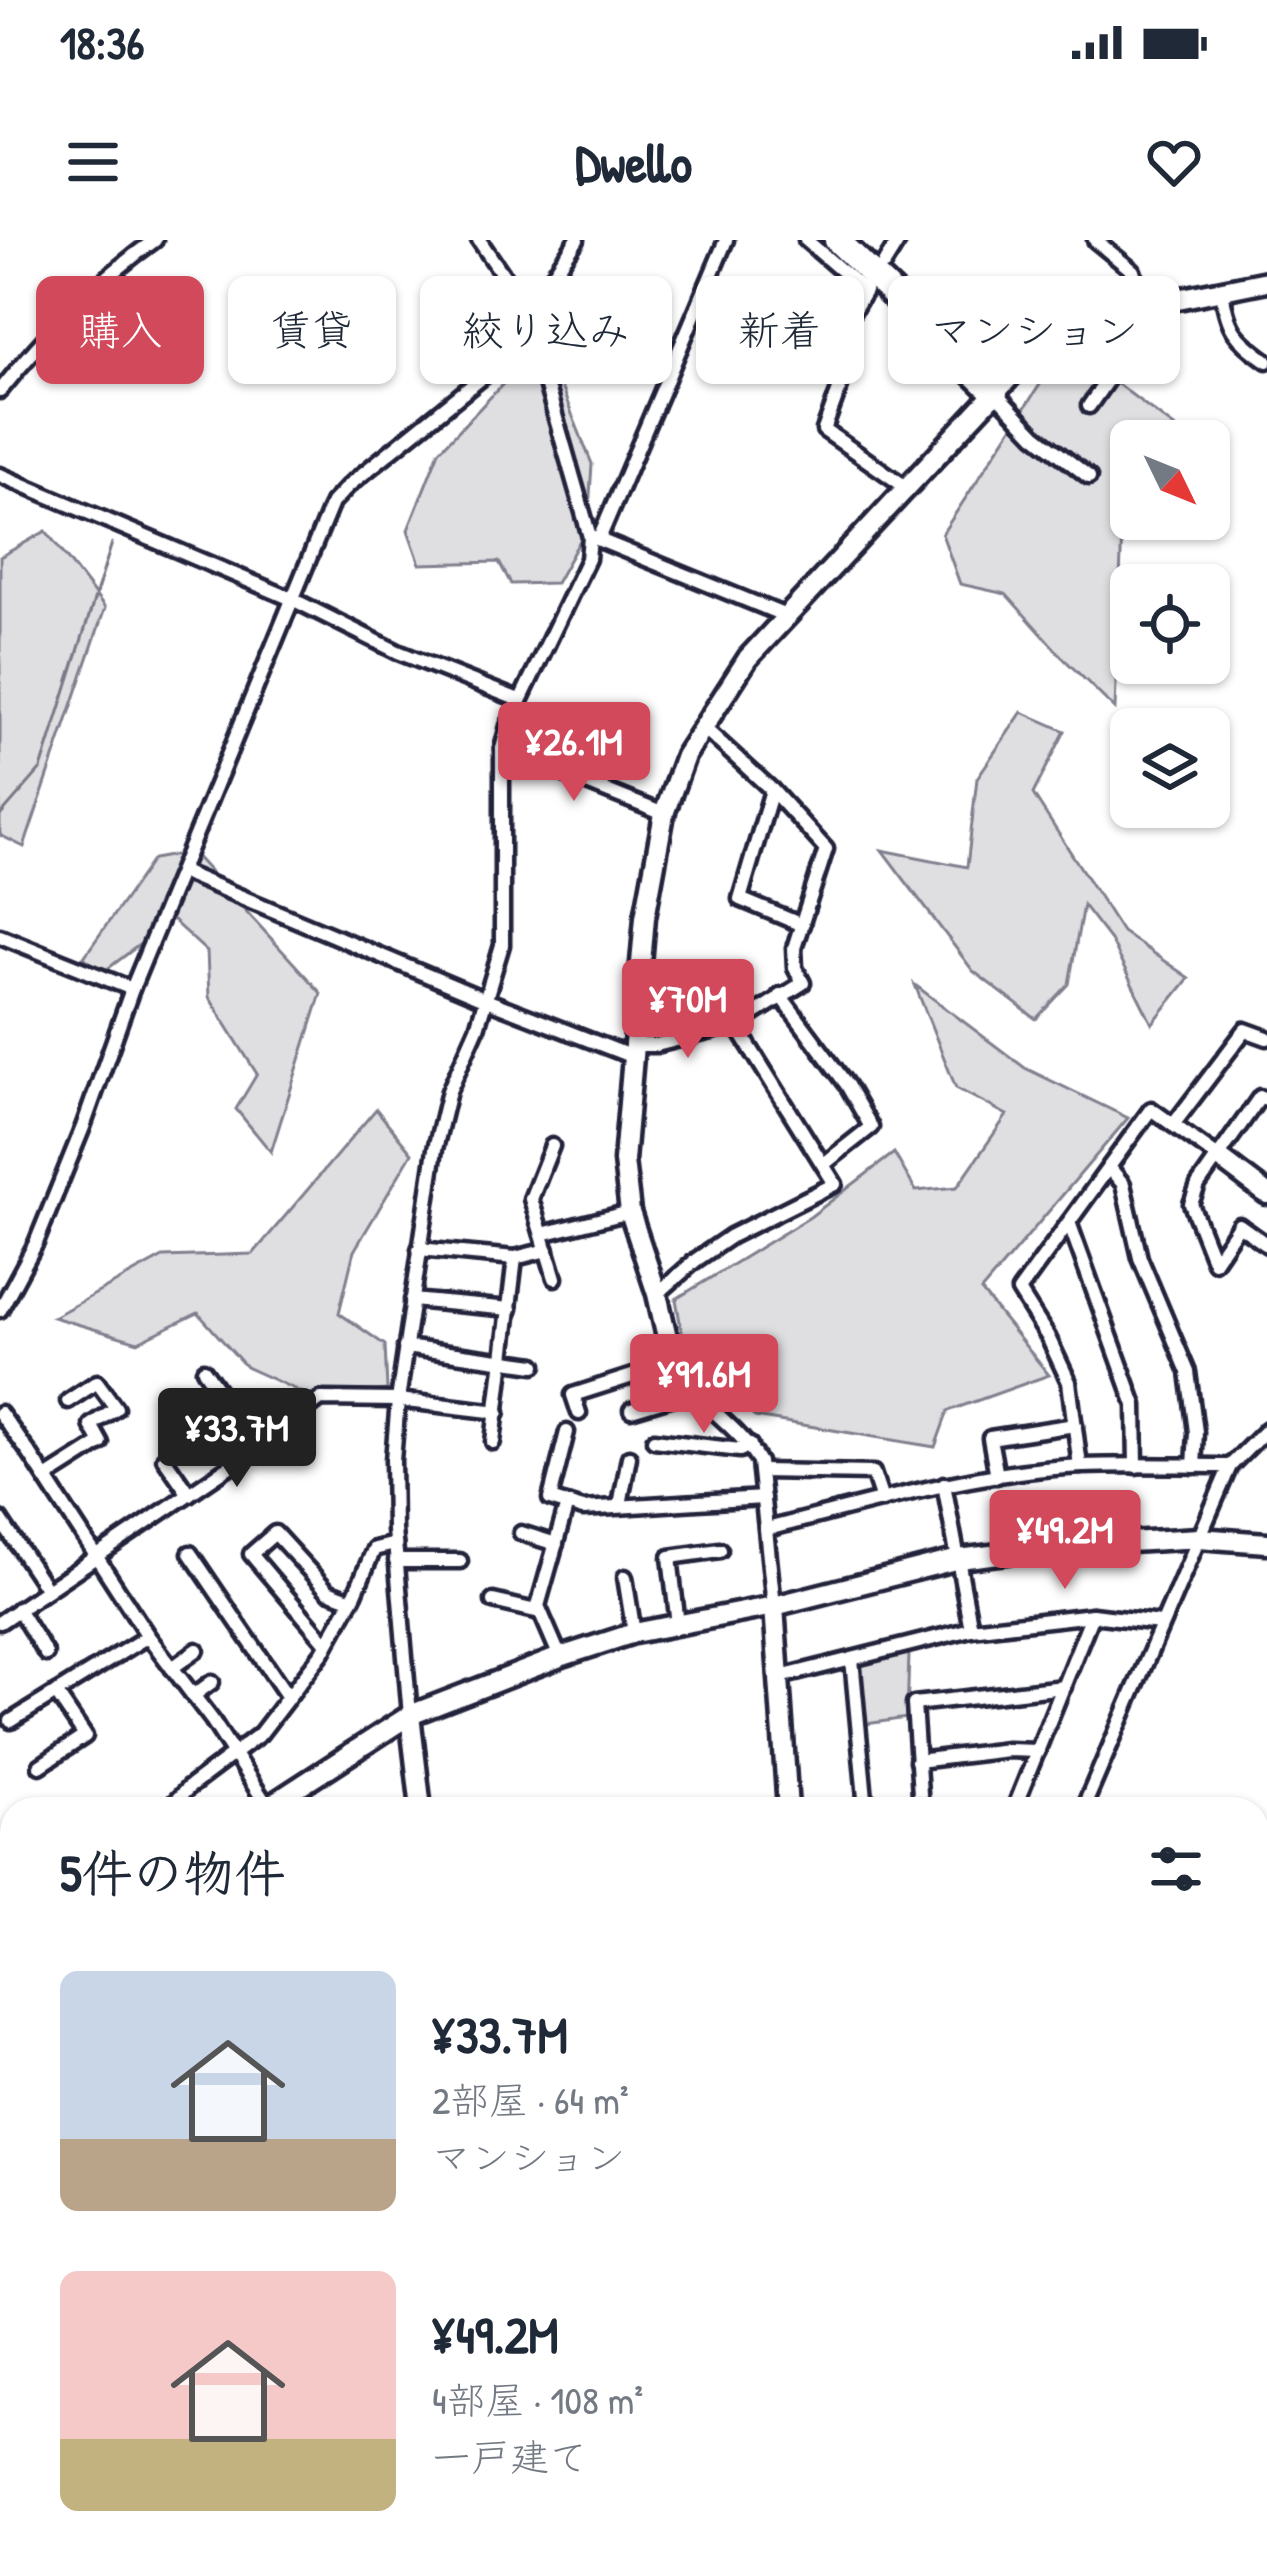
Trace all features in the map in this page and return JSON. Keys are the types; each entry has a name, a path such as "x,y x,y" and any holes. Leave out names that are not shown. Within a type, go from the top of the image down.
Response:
{"highway":[{"path":"837,240 994,393"}],"street":[{"path":"0,391 117,267 154,240"},
{"path":"479,240 504,276"},
{"path":"552,276 577,240"},
{"path":"420,1797 394,1544 393,1460 435,1149 449,1091 486,1000 502,945 502,749 519,700 588,559 727,240"},
{"path":"806,240 865,291 836,340 841,384 824,430 908,488"},
{"path":"884,264 899,240"},
{"path":"1094,240 1133,276"},
{"path":"1180,298 1267,281"},
{"path":"1222,290 1228,326 1267,361"},
{"path":"0,1310 36,1243 132,989 332,502 474,384"},
{"path":"546,384 595,538"},
{"path":"787,1797 759,1462 750,1445 691,1392 673,1363 630,1212 624,1161 645,917 664,814 686,756 748,658 1002,384"},
{"path":"1089,406 1104,384"},
{"path":"994,393 1035,435 1089,477"},
{"path":"0,475 292,599 398,652 519,700"},
{"path":"595,538 786,616"},
{"path":"182,872 486,1000 633,1051 736,1025 803,982 795,968 794,948 826,849 772,790 703,727"},
{"path":"502,749 664,814"},
{"path":"772,790 740,899 802,926"},
{"path":"0,936 132,989"},
{"path":"780,994 871,1126 824,1164"},
{"path":"657,1294 731,1236 835,1184 736,1025"},
{"path":"1173,1125 1245,1030 1267,1039"},
{"path":"1267,1100 1260,1097 1198,1185 1191,1204 1214,1262 1239,1226 1267,1245"},
{"path":"1080,1466 1069,1382 1019,1291 1151,1109 1267,1194"},
{"path":"552,1146 531,1198 556,1279"},
{"path":"1109,1167 1123,1184 1140,1258 1187,1372 1196,1432 1194,1466"},
{"path":"542,1234 630,1212"},
{"path":"1069,1222 1135,1405 1136,1466"},
{"path":"419,1249 515,1258 547,1250"},
{"path":"494,1442 515,1258"},
{"path":"412,1300 510,1309"},
{"path":"405,1347 535,1365"},
{"path":"579,1413 573,1395 673,1363"},
{"path":"204,1370 258,1447"},
{"path":"46,1478 101,1443 91,1425 116,1408 97,1382 68,1401"},
{"path":"631,1411 691,1392"},
{"path":"0,1622 321,1399 398,1400 498,1412"},
{"path":"0,1413 259,1797"},
{"path":"997,1475 990,1438 1075,1425"},
{"path":"1088,1797 1229,1466 1267,1429"},
{"path":"567,1432 550,1499 583,1509 763,1498"},
{"path":"654,1440 740,1450 750,1445"},
{"path":"620,1505 629,1456"},
{"path":"164,1458 189,1494"},
{"path":"767,1529 997,1475 1080,1466 1229,1466"},
{"path":"760,1472 873,1473 882,1500"},
{"path":"944,1484 971,1628"},
{"path":"560,1657 538,1606 567,1504"},
{"path":"0,1519 47,1590"},
{"path":"327,1644 251,1554 275,1532 328,1591 352,1600"},
{"path":"521,1533 556,1544"},
{"path":"283,1797 410,1715 634,1633 774,1606 958,1559 1060,1546 1199,1538 1267,1543"},
{"path":"179,1797 260,1734 327,1644 374,1549 394,1544"},
{"path":"678,1625 670,1557 720,1550"},
{"path":"190,1553 289,1697"},
{"path":"396,1561 460,1562"},
{"path":"625,1577 634,1633"},
{"path":"494,1600 541,1612"},
{"path":"19,1609 46,1654"},
{"path":"780,1677 971,1628 1092,1615 1160,1623"},
{"path":"1019,1797 1092,1615"},
{"path":"11,1721 148,1636"},
{"path":"172,1668 197,1650"},
{"path":"852,1658 865,1797"},
{"path":"193,1696 212,1682"},
{"path":"920,1797 914,1704 1064,1687"},
{"path":"40,1766 85,1736 56,1693"},
{"path":"917,1761 1038,1751"}],"shaded area":[{"path":"503,384 560,384 592,464 588,526 556,583 511,584 499,562 420,564 408,530 439,451"},
{"path":"1040,384 1118,384 1165,420 1110,420 1110,540 1122,540 1121,564 1110,564 1110,684 1116,684 1115,708 1006,594 960,584 942,534"},
{"path":"46,531 105,608 24,847 0,835 0,557"},
{"path":"1022,712 1065,731 1033,794 1122,932 1189,978 1152,1024 1110,940 1083,905 1069,984 1036,1019 973,971 882,850 967,867 977,778"},
{"path":"192,852 321,993 271,1152 236,1109 257,1074 209,997 207,952 172,920 102,973 84,957 153,859"},
{"path":"915,985 1025,1068 1128,1118 981,1291 1049,1375 948,1411 935,1447 755,1417 687,1363 676,1299 810,1217 894,1153 916,1191 957,1187 1007,1115 956,1088"},
{"path":"376,1109 412,1153 354,1251 339,1313 385,1345 387,1390 314,1398 246,1367 198,1313 138,1342 53,1317 163,1257 253,1254"},
{"path":"909,1654 907,1718 866,1724 860,1667"}],"waterway":[{"path":"0,816 41,769 112,543"}]}
